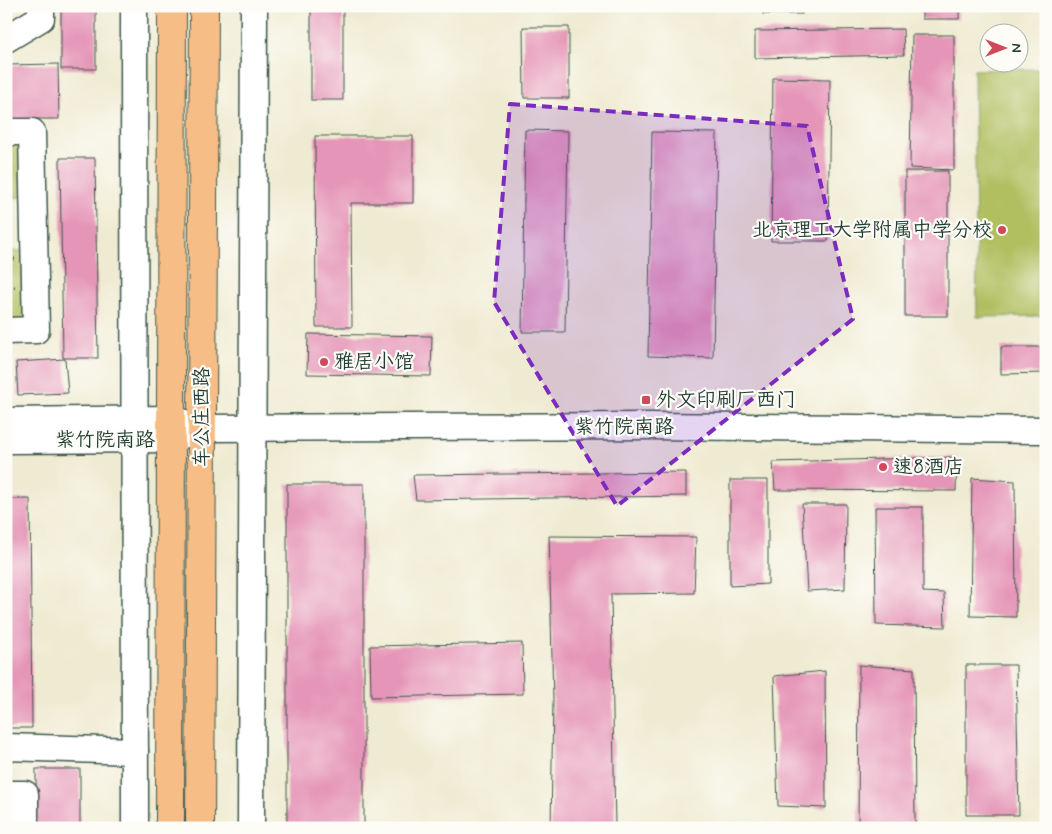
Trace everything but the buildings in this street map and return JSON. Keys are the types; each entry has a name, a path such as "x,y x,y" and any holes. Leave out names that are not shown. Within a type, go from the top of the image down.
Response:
{"main road":[{"name":"车公庄西路","path":"170,828 172,6"},
{"name":"车公庄西路","path":"200,828 204,6"}],"street":[{"path":"6,38 41,18 41,6"},
{"path":"134,6 135,828"},
{"path":"251,828 254,6"},
{"path":"6,132 32,132 36,330 6,331"},
{"name":"紫竹院南路","path":"6,421 135,429 649,426 1046,430"},
{"name":"紫竹院南路","path":"6,440 135,429"},
{"path":"6,747 135,751"},
{"path":"6,794 24,794 25,828"}],"highlighted area":[{"path":"510,104 807,126 853,319 617,506 494,302"}],"green space":[{"path":"1030,69 1046,69 1046,316 977,317 974,70 980,70 980,72 1030,72"},
{"path":"29,137 30,197 6,198 6,138"},
{"path":"6,251 31,251 32,323 6,324"}],"place":[{"name":"北京理工大学附属中学分校","path":"1002,230"},
{"name":"雅居小馆","path":"324,362"},
{"name":"外文印刷厂西门","path":"646,400"},
{"name":"速8酒店","path":"883,467"}]}
